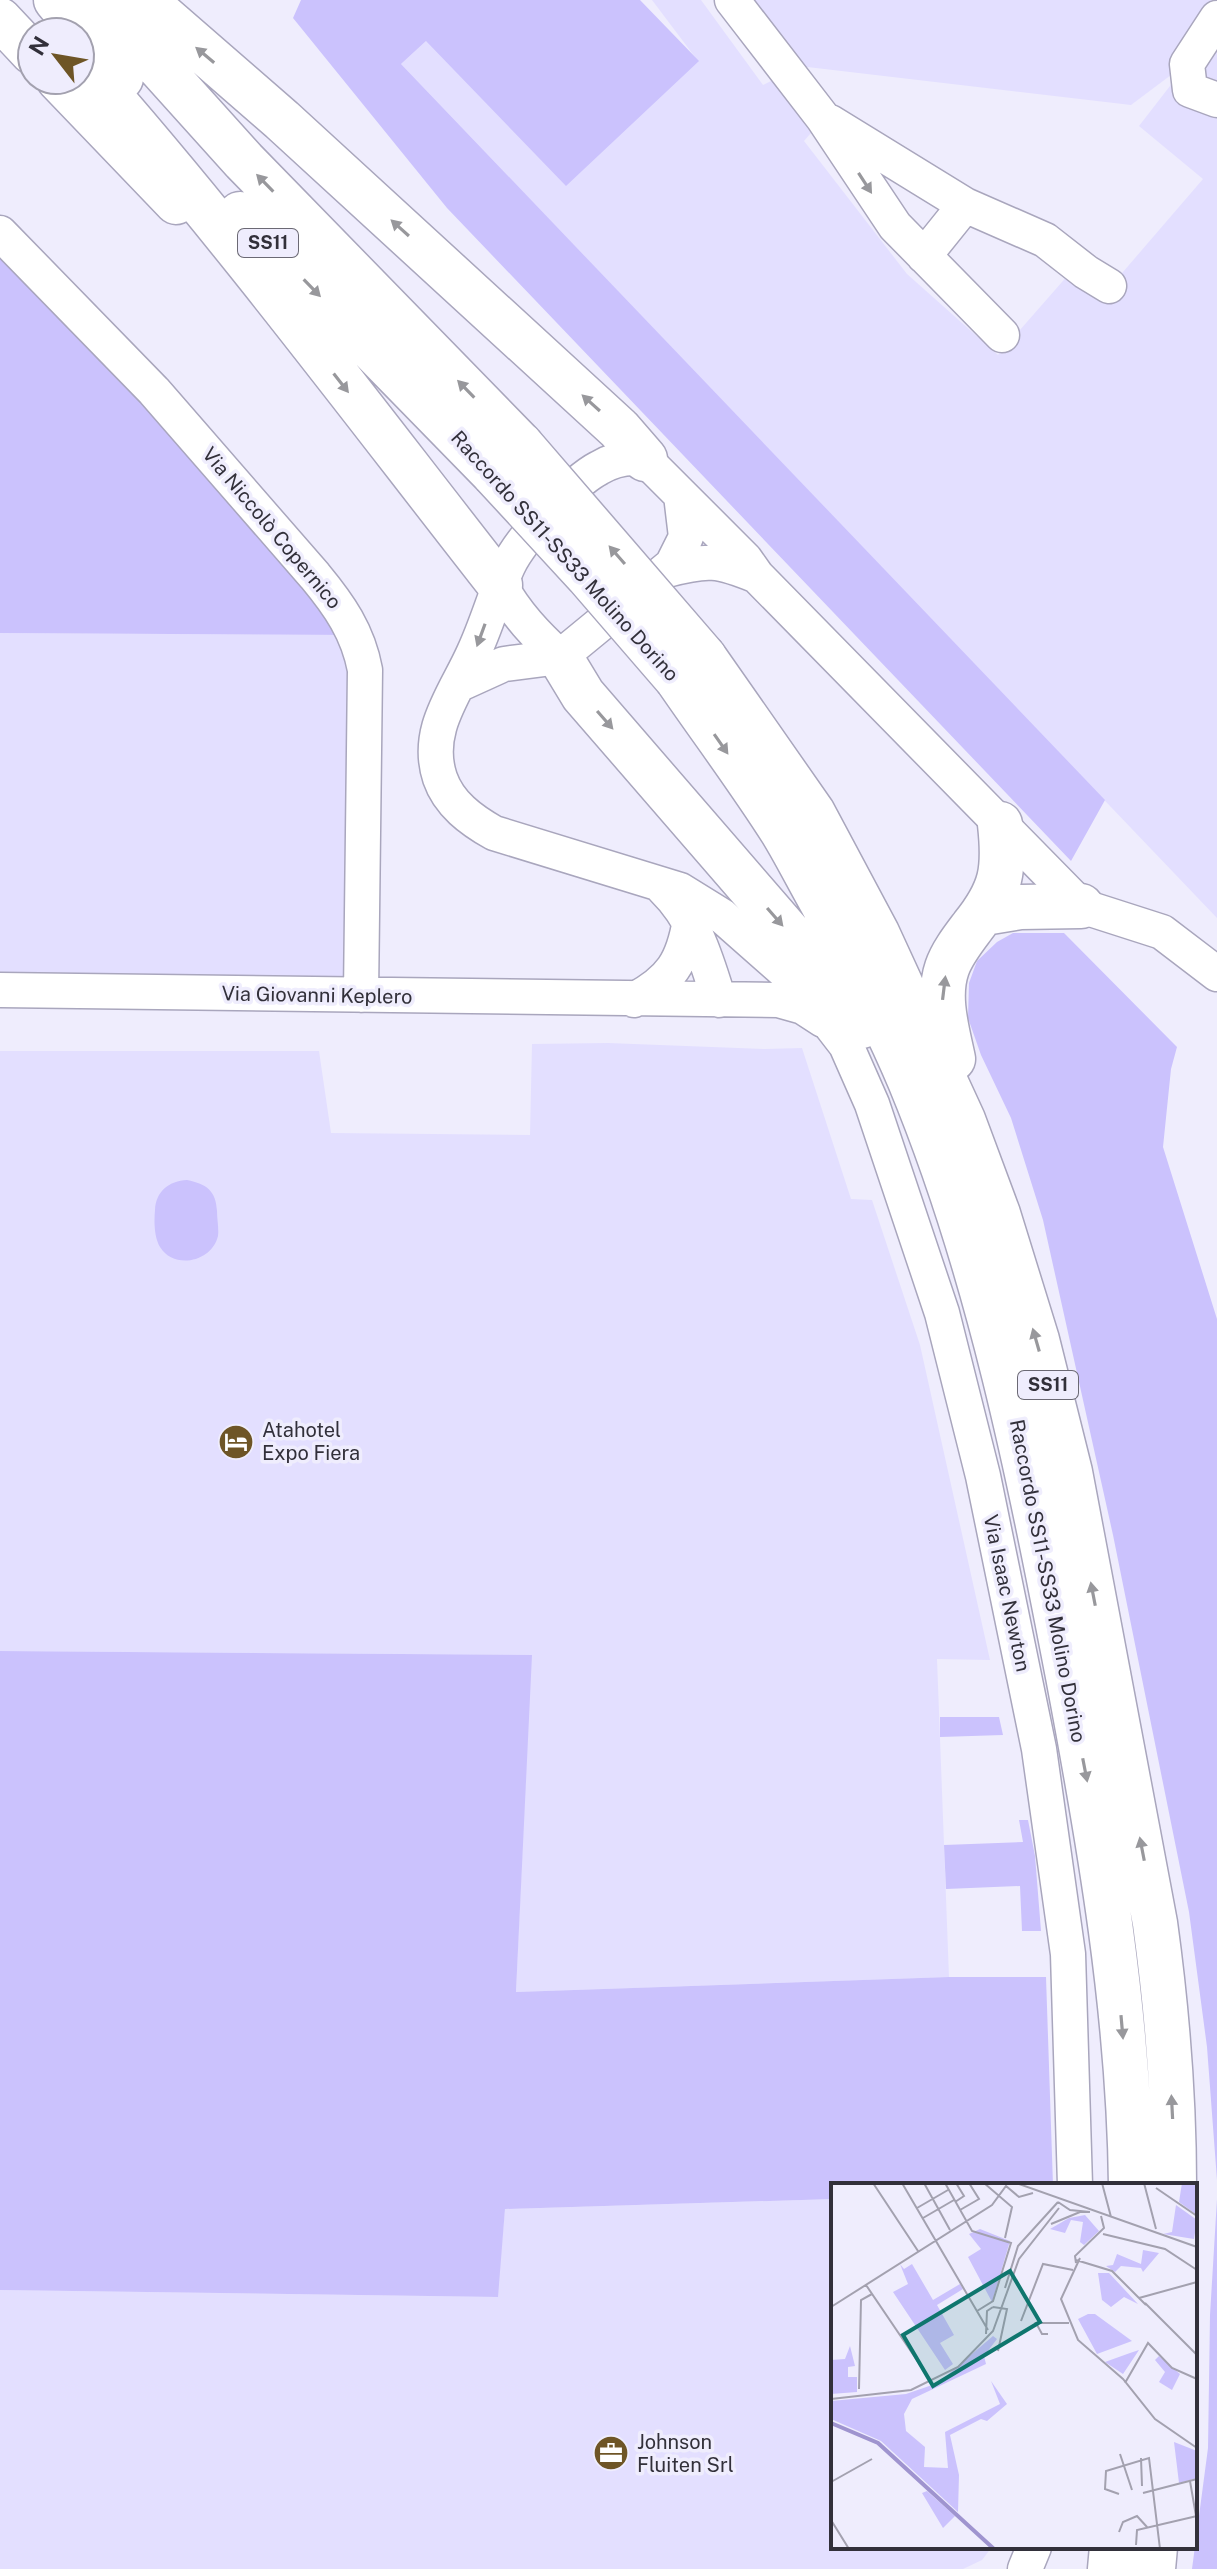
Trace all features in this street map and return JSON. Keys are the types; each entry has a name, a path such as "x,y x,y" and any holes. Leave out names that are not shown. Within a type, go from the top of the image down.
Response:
{"highway":[{"path":"28,0 41,16"},
{"name":"Raccordo SS11-SS33 Molino Dorino","path":"56,0 208,181 508,460"},
{"name":"Raccordo SS11-SS33 Molino Dorino","path":"99,0 508,460 588,576 690,668 813,813 877,933 963,1120 998,1214 1037,1340 1073,1487 1155,1923 1171,2073 1174,2183"},
{"path":"144,0 282,120 480,301 619,429 645,459"},
{"path":"96,80 184,182 500,585"},
{"path":"560,657 583,695 821,970 862,1026 961,1220"},
{"name":"Raccordo SS11-SS33 Molino Dorino","path":"690,668 851,957 909,1080 961,1220 1008,1384 1031,1483 1088,1786 1118,1981 1127,2079 1131,2183"},
{"path":"963,1120 942,1000 947,967 984,913 1002,876 1000,824"},
{"path":"984,913 1020,907 1081,906"},
{"path":"1110,2569 1112,2549"},
{"path":"1153,2569 1155,2549"}],"main road":[{"path":"0,19 16,36"},
{"path":"73,96 305,338"}],"street":[{"path":"732,0 823,118 895,226 1002,335"},
{"path":"1217,18 1187,64 1190,90 1217,100"},
{"path":"823,118 965,205 1045,240 1109,286"},
{"path":"924,256 965,205"},
{"name":"Via Niccolò Copernico","path":"0,233 154,391 315,576 335,601 355,635 365,670 361,995"},
{"path":"706,918 675,900 659,883 494,833 454,804 440,778 436,747 441,716 460,684 509,564 526,537 590,473 623,458 645,459 1081,906 1162,932 1217,974"},
{"path":"460,684 504,664 560,657 667,570 678,556 686,537 681,495"},
{"path":"667,570 710,562 727,564 757,576"},
{"path":"500,585 533,632 560,657"},
{"path":"706,918 705,952 725,1000"},
{"path":"634,1000 651,991 673,971 686,941 706,918"},
{"name":"Via Isaac Newton","path":"706,918 798,983 846,1045 872,1104 942,1313 983,1476 1039,1749 1068,1954 1075,2183"},
{"name":"Via Giovanni Keplero","path":"0,990 725,1000 792,1003 830,1025"},
{"path":"1025,2569 1033,2549"}],"shaded area":[{"path":"301,0 640,0 699,61 566,186 426,41 401,64 1105,800 1071,861 447,208 293,18"},
{"path":"652,0 701,0 763,85 773,80 811,133 804,141 907,274 998,355 1069,274 1098,301 1203,179 1139,126 1187,64 1217,18 1217,918 401,64 426,41 698,61"},
{"path":"750,0 1217,0 1217,14 1183,66 1131,105 799,66"},
{"path":"0,233 355,635 0,633"},
{"path":"0,633 355,635 361,995 0,990"},
{"path":"1013,933 1064,933 1177,1047 1171,1069 1163,1147 1217,1319 1217,2180 1207,2047 1189,1912 1113,1535 1043,1220 1011,1118 981,1055 968,1018 969,983 977,961 997,942"},
{"path":"532,1044 802,1048 851,1199 872,1200 920,1345 990,1660 937,1659 949,1977 516,1992 531,1655 0,1651 0,1051 319,1051 331,1133 530,1135"},
{"path":"187,1180 205,1186 212,1193 218,1233 208,1252 192,1260 174,1259 166,1254 156,1234 158,1197 175,1182"},
{"path":"0,1651 532,1655 516,1992 949,1977 1046,1977 1053,2183 831,2183 831,2199 505,2209 498,2297 0,2290"},
{"path":"940,1717 999,1717 1003,1735 940,1737"},
{"path":"1019,1820 1028,1820 1035,1856 1041,1931 1022,1931 1020,1886 946,1889 944,1845 1023,1842"},
{"path":"831,2199 831,2549 990,2549 982,2560 963,2569 0,2569 0,2290 497,2297 505,2209"},
{"path":"1217,2199 1217,2569 1192,2569 1208,2448 1210,2315"}],"place":[{"name":"Atahotel Expo Fiera","path":"236,1442"},
{"name":"Johnson Fluiten Srl","path":"611,2453"}]}
